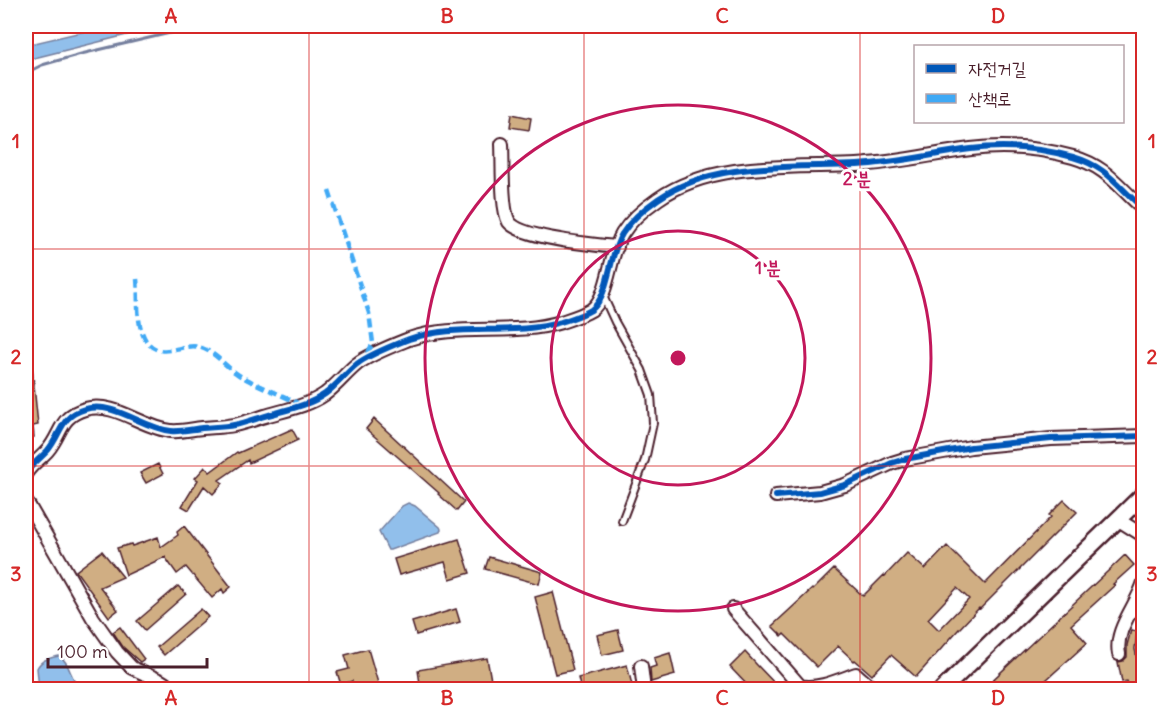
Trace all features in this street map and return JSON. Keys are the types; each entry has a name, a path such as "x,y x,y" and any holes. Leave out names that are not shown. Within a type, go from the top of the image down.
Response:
{"street":[{"path":"502,144 505,211 510,224 523,231 573,242 617,247"},
{"path":"26,472 55,439 62,423 86,409 107,408 171,431 234,424 312,402 360,362 411,339 426,335 483,329 539,328 563,322 592,309 602,295 621,235 638,216 660,198 704,178 738,170 857,165 974,148 1003,147 1046,152 1073,158 1096,167 1115,180 1143,209"},
{"path":"776,496 820,492 845,485 905,459 971,447 1051,439 1143,436"},
{"path":"942,690 1143,494"},
{"path":"26,502 93,618 117,652 132,668 175,690"},
{"path":"1117,519 1143,536"},
{"path":"1119,654 1118,648 1123,627 1143,582"},
{"path":"733,609 800,686 825,684 856,674 873,689"},
{"path":"640,666 644,690"}],"lane":[{"path":"602,295 642,370 651,395 653,423 645,460 622,521"}],"water":[{"path":"107,26 163,26 26,60 26,45"},
{"path":"408,503 440,527 440,532 388,550 379,532 402,506"},
{"path":"59,656 65,662 75,682 78,685 82,684 85,689 39,689 37,668 49,658"}],"building":[{"path":"512,114 531,118 529,130 510,127"},
{"path":"31,356 38,425 33,426 34,437 26,438 26,357"},
{"path":"374,419 464,502 457,511 366,429"},
{"path":"292,429 298,440 249,463 248,460 219,480 223,483 213,494 204,486 189,510 182,506 198,480 195,478 205,467 210,472 237,452"},
{"path":"158,464 163,474 146,483 140,473"},
{"path":"1064,500 1077,512 979,608 916,677 891,655 872,675 838,646 817,667 784,634 782,636 772,626 834,569 863,596 907,553 925,569 947,546 985,584 1051,517 1049,515","holes":["957,588 969,599 939,630 928,619"]},
{"path":"184,526 231,587 224,593 222,589 212,598 186,567 177,574 165,557 126,575 117,548 131,544 132,546 158,537 161,547 178,535 177,532"},
{"path":"459,539 470,573 450,579 445,562 399,575 394,559"},
{"path":"102,551 123,577 100,587 118,610 109,617 76,571"},
{"path":"1125,555 1134,565 1071,625 1087,643 1047,681 1037,690 1018,690 1011,682 1002,690 982,690"},
{"path":"489,557 542,572 539,584 485,569"},
{"path":"178,586 186,594 145,630 137,621"},
{"path":"553,592 573,670 555,674 535,597"},
{"path":"201,609 208,617 164,655 157,647"},
{"path":"456,609 460,622 416,635 412,622"},
{"path":"120,627 144,659 140,662 123,647 113,632"},
{"path":"618,630 623,650 602,655 597,635"},
{"path":"1131,630 1137,631 1135,649 1143,690 1130,690 1127,681 1122,682 1118,662 1127,657"},
{"path":"368,649 380,690 355,690 352,681 341,685 337,672 349,669 345,655"},
{"path":"745,652 781,690 752,690 730,667"},
{"path":"670,653 675,675 651,682 650,668 656,666 654,658"},
{"path":"487,658 491,680 437,690 421,690 418,670"},
{"path":"627,665 632,685 616,690 581,690 578,678"}],"waterway":[{"path":"26,73 42,65 81,54 200,26"}],"marked path":[{"path":"329,191 369,313 373,343 366,356"},
{"path":"137,279 141,328 147,342 153,347 159,350 199,347 214,355 240,376 302,405"}],"cycle path":[{"path":"26,473 53,444 66,421 85,409 107,409 171,431 234,425 311,402 329,390 362,360 409,339 447,331 523,329 561,322 584,314 591,310 602,296 614,253 629,224 658,199 680,186 729,172 755,168 872,164 971,149 1022,148 1048,151 1085,161 1104,172 1144,209"},
{"path":"776,496 820,492 845,485 905,459 971,447 1051,439 1144,436"}]}
